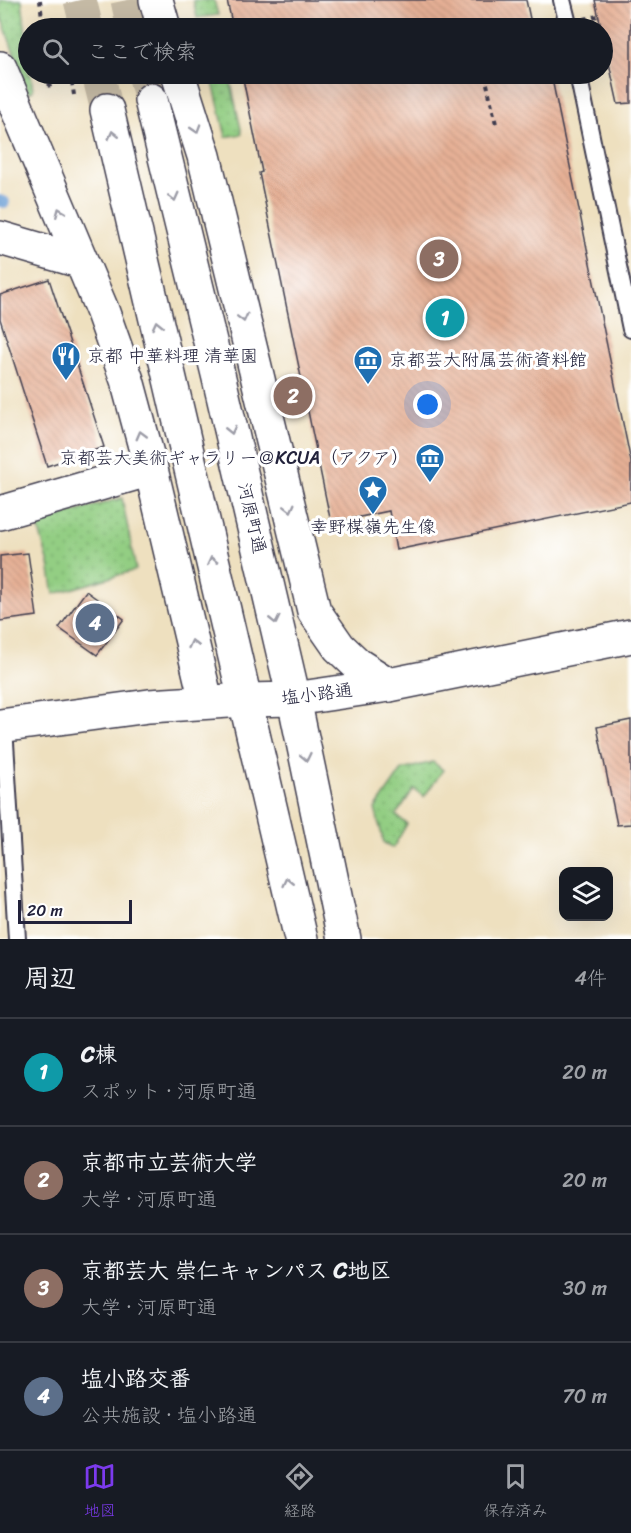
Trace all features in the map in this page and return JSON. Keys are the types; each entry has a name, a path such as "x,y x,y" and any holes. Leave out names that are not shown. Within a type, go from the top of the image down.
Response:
{"main road":[{"path":"156,0 161,18"},
{"path":"0,68 102,310 126,380 151,469 206,701"},
{"path":"181,84 204,156 314,611 339,647 358,664 389,685"},
{"name":"河原町通","path":"151,100 294,699 344,939"},
{"path":"107,110 301,939"},
{"path":"0,238 80,261"},
{"path":"0,513 151,469"},
{"name":"塩小路通","path":"2,726 149,706 206,701 294,699 389,685 631,636"}],"lane":[{"path":"562,0 566,18"},
{"path":"580,84 631,328"},
{"path":"2,726 17,939"}],"path":[{"path":"40,0 42,18"},
{"path":"588,18 598,16"},
{"path":"488,84 496,124"}],"green space":[{"path":"0,0 22,0 24,18 18,18 18,64 0,13"},
{"path":"193,0 214,0 218,15 197,18"},
{"path":"25,84 32,84 33,91 28,93"},
{"path":"213,84 231,84 242,134 226,137"},
{"path":"122,498 136,570 54,594 49,564 37,523"},
{"path":"433,762 443,770 424,797 414,789 396,815 407,824 393,848 384,843 375,809 402,770"}],"building":[{"path":"227,0 526,0 530,18 231,18"},
{"path":"595,0 631,0 631,103 618,104 613,81 613,18 599,18"},
{"path":"244,84 553,84 631,462 631,502 396,550 389,511 331,523 259,173 262,172"},
{"path":"49,279 104,447 47,466 0,319 0,295"},
{"path":"28,553 37,616 0,621 0,556"},
{"path":"86,591 124,619 97,655 59,628"},
{"path":"631,720 631,824 617,825 597,727"}],"waterway":[{"path":"0,201 4,202"}],"tunnel":[{"path":"80,0 84,18"},
{"path":"127,0 131,18"},
{"path":"100,84 107,110"},
{"path":"147,84 151,100"}],"place":[{"name":"京都芸大 崇仁キャンパス C地区","path":"439,259"},
{"name":"C棟","path":"445,318"},
{"name":"京都 中華料理 清華園","path":"66,382"},
{"name":"京都芸大附属芸術資料館","path":"368,386"},
{"name":"京都市立芸術大学","path":"293,396"},
{"name":"京都芸大美術ギャラリー＠KCUA（アクア）","path":"430,484"},
{"name":"幸野楳嶺先生像","path":"373,516"},
{"name":"塩小路交番","path":"95,623"}]}
